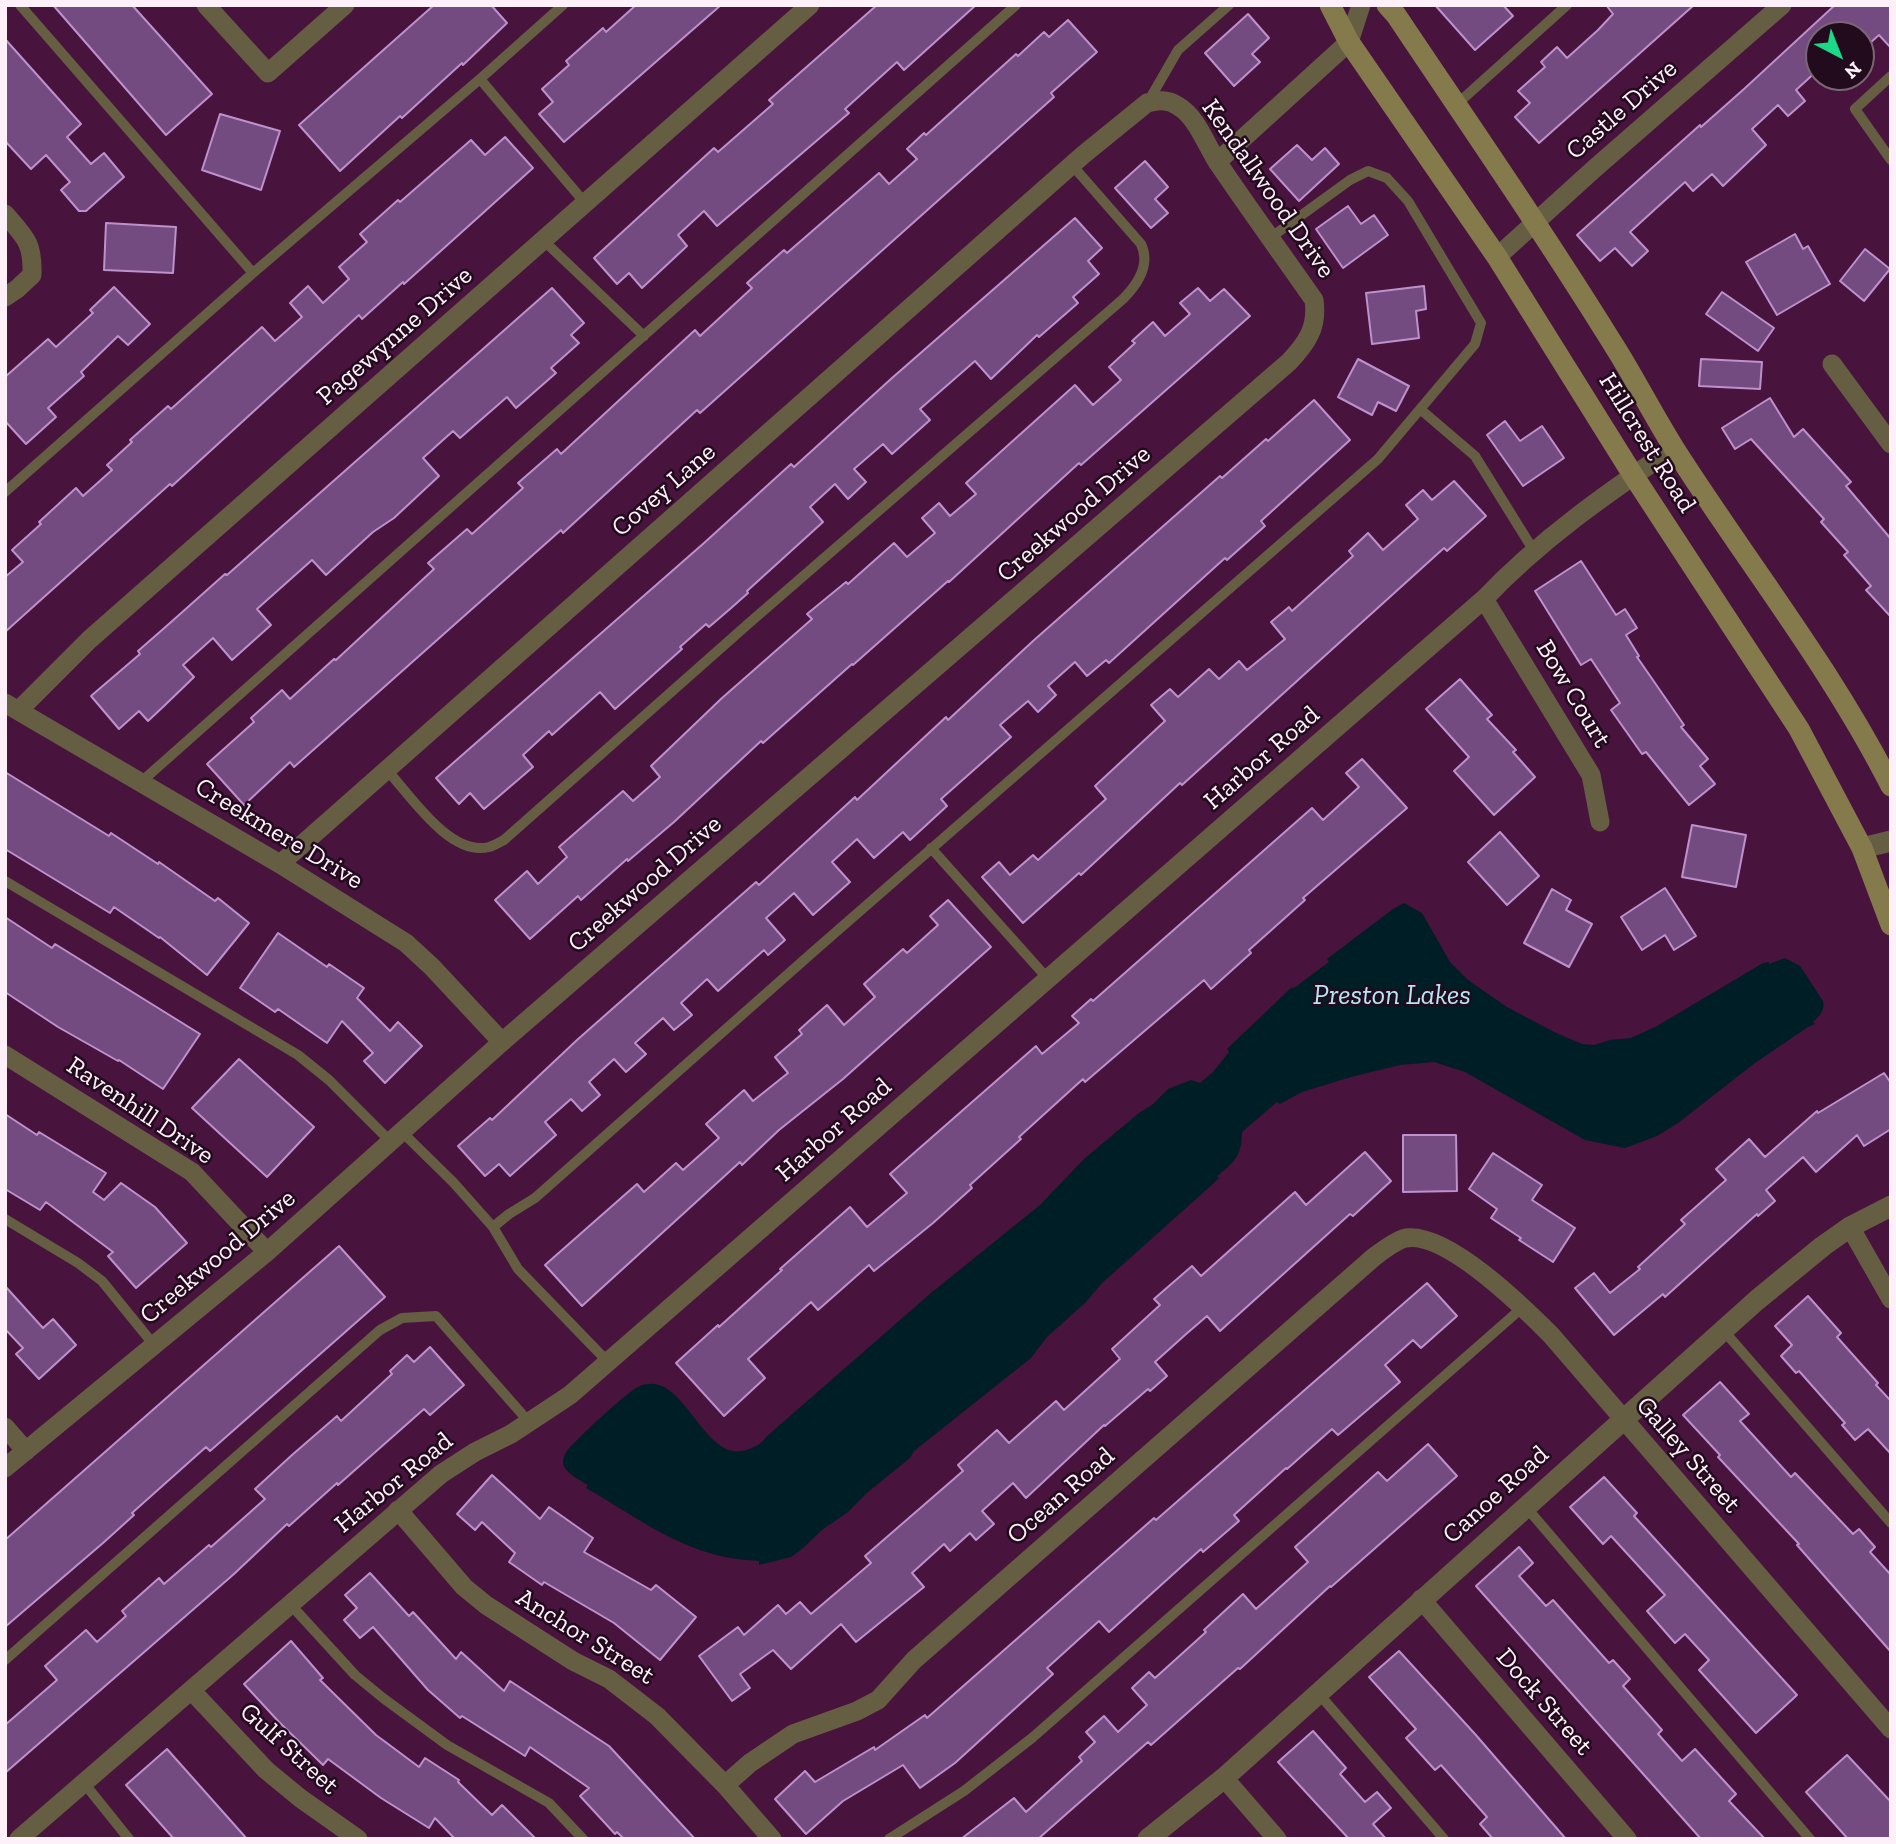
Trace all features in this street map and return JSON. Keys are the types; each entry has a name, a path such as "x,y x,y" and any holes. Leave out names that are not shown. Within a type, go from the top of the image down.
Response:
{"main road":[{"name":"Hillcrest Road","path":"1330,5 1349,42 1497,257 1633,475 1799,729 1862,848 1891,925"},
{"name":"Hillcrest Road","path":"1387,5 1535,222 1618,352 1674,447 1817,659 1862,731 1891,786"}],"street":[{"path":"206,5 268,73 345,5"},
{"name":"Pagewynne Drive","path":"12,706 810,5"},
{"path":"1217,162 1349,42 1361,5"},
{"name":"Castle Drive","path":"1497,257 1782,5"},
{"name":"Kendallwood Drive","path":"1147,103 1168,101 1180,106 1190,117 1217,162 1314,300 1316,313 1311,333"},
{"path":"1078,160 1147,103"},
{"name":"Covey Lane","path":"280,864 1078,160"},
{"path":"5,214 25,237 33,253 32,275 5,297"},
{"name":"Creekwood Drive","path":"5,1468 267,1252 502,1042 1289,362 1307,343 1311,333"},
{"path":"1832,364 1891,444"},
{"name":"Harbor Road","path":"19,1839 441,1474 475,1452 511,1434 570,1395 1484,599 1512,569 1633,475 1674,447"},
{"name":"Bow Court","path":"1484,599 1591,775 1600,822"},
{"name":"Creekmere Drive","path":"12,706 280,864 406,943 502,1042"},
{"path":"1862,848 1891,841"},
{"name":"Ravenhill Drive","path":"5,1055 61,1087 192,1172 267,1252"},
{"name":"Canoe Road","path":"1148,1839 1224,1778 1421,1599 1823,1246 1850,1227 1891,1206"},
{"path":"1850,1227 1891,1299"},
{"name":"Ocean Road","path":"725,1785 750,1763 793,1734 857,1711 878,1700 914,1660 1374,1257 1405,1238 1426,1239"},
{"name":"Galley Street","path":"1426,1239 1465,1261 1523,1307 1551,1335 1891,1729"},
{"path":"5,1427 26,1451"},
{"name":"Anchor Street","path":"398,1510 464,1587 486,1605 573,1661 609,1679 657,1716 725,1785 772,1839"},
{"name":"Dock Street","path":"1421,1599 1627,1839"},
{"name":"Gulf Street","path":"191,1690 266,1770 358,1839"},
{"path":"1224,1778 1277,1839"}],"lane":[{"path":"20,5 253,273"},
{"path":"5,492 563,5"},
{"path":"141,782 1016,5"},
{"path":"1147,103 1178,50 1229,5"},
{"path":"1456,105 1567,5"},
{"path":"1891,76 1855,109 1891,160"},
{"path":"480,79 585,204"},
{"path":"387,770 450,839 474,847 489,848 504,840 1123,299 1133,289 1146,264 1146,254 1078,160"},
{"path":"493,1227 509,1213 535,1198 931,848 1378,459 1475,344 1481,323 1408,201 1387,178 1368,171 1350,180 1270,238"},
{"path":"543,240 644,336"},
{"path":"1420,409 1475,456 1534,551"},
{"path":"931,848 1048,979"},
{"path":"5,881 298,1055 453,1182 493,1227 518,1269 608,1362"},
{"path":"5,1219 78,1263 102,1281 154,1345"},
{"path":"889,1839 964,1791 1032,1738 1523,1307"},
{"path":"5,1660 380,1330 402,1318 436,1315 529,1422"},
{"path":"1724,1331 1891,1523"},
{"path":"1525,1507 1810,1839"},
{"path":"290,1604 355,1675 383,1698 447,1745 549,1804 583,1839"},
{"path":"1318,1692 1444,1839"},
{"path":"84,1783 130,1839"}],"water":[{"name":"Preston Lakes","path":"1404,903 1422,913 1450,962 1468,980 1507,1007 1582,1044 1594,1045 1631,1038 1657,1026 1763,963 1769,964 1785,958 1800,966 1823,1001 1823,1008 1813,1022 1815,1024 1755,1063 1678,1123 1657,1136 1625,1148 1585,1140 1465,1072 1434,1062 1400,1065 1351,1077 1302,1092 1280,1104 1277,1102 1242,1132 1239,1152 1233,1162 1217,1176 1219,1178 1101,1284 1086,1302 1047,1337 1031,1358 914,1451 910,1458 848,1512 791,1557 759,1565 759,1561 733,1558 689,1546 668,1537 586,1488 588,1485 566,1470 563,1460 570,1447 615,1405 640,1386 656,1384 670,1391 719,1445 733,1451 749,1449 759,1444 931,1293 1040,1205 1084,1159 1168,1089 1191,1080 1200,1083 1229,1052 1227,1049 1292,987 1329,962 1327,959"}],"building":[{"path":"53,5 132,5 212,94 166,135"},
{"path":"434,5 491,5 507,23 463,65 462,63 402,118 400,116 340,171 299,125"},
{"path":"636,5 721,5 564,142 539,114 553,102 542,89 569,65 566,61 603,28 606,32"},
{"path":"877,5 976,5 904,70 897,62 845,109 849,113 717,226 704,211 678,235 687,246 642,288 629,273 617,284 594,258 714,148 718,152 773,104 769,100"},
{"path":"1435,5 1503,5 1513,16 1475,50"},
{"path":"1606,5 1694,5 1539,143 1515,117 1530,103 1518,91 1545,67 1541,62 1557,47 1567,58 1598,30 1613,14"},
{"path":"1835,5 1891,5 1891,48 1879,35 1875,39 1875,21 1818,21"},
{"path":"1248,14 1269,38 1252,54 1260,62 1234,86 1205,53"},
{"path":"1068,20 1097,52 1051,93 1054,97 700,413 697,410 563,533 561,530 294,767 290,762 244,805 207,764 254,722 251,718 282,690 290,699 336,660 434,569 428,563 467,529 472,534 523,488 518,483 557,449 561,454 695,330 700,336 752,288 747,283 784,250 787,253 879,173 889,184 917,159 907,149 924,133 926,135 1044,32 1049,37"},
{"path":"1805,33 1805,82 1796,90 1805,101 1788,116 1778,105 1752,129 1766,145 1723,186 1712,174 1693,191 1685,182 1630,232 1648,251 1632,266 1615,248 1600,261 1577,235"},
{"path":"5,39 81,124 67,137 91,164 104,153 124,177 86,211 79,211 61,190 70,182 46,155 31,169 5,141"},
{"path":"220,114 280,131 261,190 202,170"},
{"path":"505,137 533,168 404,284 403,282 362,319 359,315 172,486 170,484 5,632 5,577 23,562 12,550 41,524 39,522 76,488 83,496 112,470 107,465 132,442 130,440 168,406 171,409 262,327 275,341 302,317 290,303 308,286 323,303 349,279 339,267 367,242 360,234 398,200 400,202 471,140 485,155"},
{"path":"1297,145 1312,160 1325,148 1339,164 1299,201 1270,169"},
{"path":"1145,161 1168,187 1155,199 1168,213 1151,228 1115,188"},
{"path":"1348,206 1361,224 1374,215 1388,235 1343,268 1316,229"},
{"path":"1075,218 1102,248 1088,261 1099,274 1073,297 1078,303 1039,337 1037,335 991,379 975,361 920,409 930,420 892,454 883,444 854,469 866,482 848,499 835,484 810,507 823,522 747,591 748,593 709,627 706,624 615,709 600,692 552,735 549,731 523,755 533,767 484,809 470,793 459,804 436,778 791,464 794,467"},
{"path":"106,223 176,227 173,273 104,270"},
{"path":"1795,234 1803,249 1808,246 1830,284 1777,315 1746,262"},
{"path":"1865,249 1890,269 1864,301 1840,281"},
{"path":"1424,286 1426,309 1416,311 1419,338 1372,344 1366,293"},
{"path":"114,287 150,324 128,345 118,336 81,372 84,376 48,408 56,417 26,444 5,421 5,377 48,339 56,347 93,313 90,310"},
{"path":"552,288 584,323 571,335 579,343 551,368 556,373 516,408 507,397 460,438 453,431 423,458 439,476 394,518 373,532 326,575 312,560 257,609 271,625 232,660 213,638 183,665 194,677 148,721 139,711 119,729 91,696 225,574"},
{"path":"1198,288 1210,301 1224,289 1250,316 1081,465 1079,463 949,582 763,743 761,741 674,822 581,900 578,896 530,939 495,900 527,871 538,884 567,857 559,847 623,791 633,801 660,777 651,766 722,698 812,619 807,614 846,582 848,584 894,543 907,557 935,533 922,518 939,503 950,516 976,494 966,483 1075,385 1093,405 1121,380 1109,367 1135,343 1132,341 1153,322 1165,336 1190,314 1180,303"},
{"path":"1722,292 1774,328 1758,351 1706,314"},
{"path":"1358,359 1409,386 1396,411 1378,402 1372,415 1338,397"},
{"path":"1701,359 1762,362 1760,389 1699,386"},
{"path":"1770,398 1794,437 1803,429 1851,482 1846,486 1891,539 1891,617 1866,590 1871,586 1844,555 1848,552 1821,522 1824,519 1751,439 1735,449 1722,428"},
{"path":"1314,400 1350,440 1261,521 1265,526 1227,560 1225,558 1109,663 1106,660 1087,676 1075,662 1048,686 1056,695 1038,712 1028,701 1000,725 1011,737 941,799 947,806 910,840 903,832 874,858 857,839 832,862 850,882 813,915 794,893 766,918 785,940 768,955 764,950 718,991 707,979 681,1003 692,1015 674,1030 663,1018 635,1043 646,1054 626,1072 614,1059 589,1082 600,1095 582,1111 571,1099 545,1122 556,1135 510,1176 499,1164 485,1176 458,1146 490,1118 492,1120 577,1040 756,882 759,885 855,797 857,800 946,717 948,720 1220,476 1222,478 1266,439 1268,441"},
{"path":"1505,421 1520,441 1542,426 1564,458 1523,486 1487,435"},
{"path":"1454,481 1486,516 1447,551 1444,548 1081,875 1079,873 1023,923 982,877 999,862 1010,875 1033,855 1038,860 1106,799 1095,786 1165,721 1151,705 1170,689 1178,697 1209,669 1219,679 1239,661 1247,670 1285,639 1271,622 1289,607 1292,611 1353,556 1349,551 1368,533 1383,550 1418,519 1406,505 1423,490 1432,500"},
{"path":"1581,561 1616,615 1625,609 1637,628 1626,635 1639,656 1637,657 1684,725 1681,727 1708,759 1700,766 1715,784 1689,805 1646,752 1642,754 1611,710 1620,703 1591,659 1581,665 1535,591"},
{"path":"1460,679 1492,715 1487,719 1516,750 1513,752 1535,777 1494,815 1454,771 1469,757 1426,709"},
{"path":"1362,759 1407,808 1303,898 1305,900 1249,950 1251,953 1211,989 1204,980 1085,1082 1083,1079 1019,1137 1021,1139 970,1185 972,1188 933,1223 874,1271 869,1265 818,1310 811,1302 748,1359 765,1378 724,1416 676,1363 850,1207 867,1227 907,1193 890,1174 1036,1046 1042,1054 1079,1023 1072,1016 1091,999 1093,1001 1312,808 1323,820 1359,787 1346,773"},
{"path":"5,772 109,836 111,833 158,864 159,862 215,901 218,898 249,923 207,975 160,937 114,907 110,913 5,849"},
{"path":"1692,825 1746,835 1736,887 1682,877"},
{"path":"1500,832 1539,876 1507,905 1468,862"},
{"path":"1665,888 1696,936 1674,950 1665,935 1642,950 1621,917"},
{"path":"1552,889 1571,900 1566,910 1592,924 1569,967 1524,943"},
{"path":"948,900 991,947 843,1079 779,1130 742,1165 740,1162 582,1306 545,1265 637,1184 644,1192 676,1163 683,1170 719,1138 706,1124 744,1090 753,1101 788,1073 775,1057 802,1034 799,1030 827,1005 844,1025 875,997 864,984 903,949 907,953 938,925 930,916"},
{"path":"5,917 52,948 55,944 200,1034 163,1089 5,992"},
{"path":"278,933 327,967 329,964 364,988 357,998 390,1031 398,1022 422,1046 385,1083 364,1061 373,1053 342,1021 327,1043 278,1009 275,1012 240,988"},
{"path":"239,1059 314,1127 267,1177 192,1108"},
{"path":"1884,1073 1891,1083 1891,1129 1864,1146 1857,1135 1816,1172 1803,1157 1766,1190 1775,1201 1665,1297 1663,1294 1614,1335 1575,1288 1594,1273 1610,1293 1640,1269 1638,1267 1685,1224 1681,1220 1726,1180 1716,1169 1749,1139 1765,1157 1817,1111 1818,1113"},
{"path":"5,1114 106,1173 93,1192 104,1200 121,1183 155,1207 187,1243 136,1288 108,1256 113,1252 46,1202 40,1210 5,1189"},
{"path":"1403,1135 1456,1135 1457,1191 1403,1192"},
{"path":"1365,1152 1391,1181 1353,1216 1350,1214 1220,1331 1207,1316 1155,1362 1167,1376 1104,1425 1026,1498 1013,1483 982,1511 994,1524 976,1540 970,1533 950,1551 944,1544 912,1573 924,1587 856,1642 841,1624 791,1669 773,1650 740,1674 750,1688 732,1701 699,1656 738,1627 744,1635 778,1605 786,1614 800,1602 811,1614 871,1563 865,1556 963,1471 958,1465 997,1430 1009,1443 1056,1401 1064,1410 1120,1359 1112,1349 1160,1305 1154,1299 1192,1266 1201,1276 1295,1192 1306,1205"},
{"path":"1493,1153 1542,1185 1532,1200 1575,1228 1553,1262 1491,1218 1497,1209 1469,1189"},
{"path":"339,1246 385,1297 210,1451 206,1447 132,1513 134,1515 103,1543 5,1627 5,1540"},
{"path":"1427,1283 1457,1316 1421,1348 1413,1340 1385,1365 1400,1382 1338,1435 1332,1429 1286,1468 1234,1515 1239,1521 1203,1552 1201,1549 1109,1632 1099,1621 1047,1668 1053,1674 955,1763 920,1788 903,1765 843,1801 806,1834 775,1799 805,1771 815,1782 874,1747 875,1750 925,1715 927,1718"},
{"path":"5,1286 43,1328 53,1319 76,1345 39,1379 16,1354 23,1348 5,1329"},
{"path":"1808,1296 1841,1333 1837,1337 1891,1401 1891,1454 1868,1429 1855,1440 1842,1425 1845,1423 1799,1371 1796,1373 1781,1356 1792,1345 1775,1326"},
{"path":"430,1347 464,1385 430,1415 424,1409 338,1485 337,1483 289,1526 287,1524 234,1574 5,1773 5,1725 57,1680 45,1666 86,1630 97,1642 126,1616 122,1611 159,1578 164,1584 265,1499 255,1489 292,1455 337,1416 341,1421 392,1374 390,1371 407,1355 414,1362"},
{"path":"1720,1382 1749,1414 1740,1421 1791,1477 1795,1473 1853,1534 1859,1529 1875,1547 1870,1552 1891,1575 1891,1652 1683,1415"},
{"path":"1428,1444 1457,1476 1151,1745 1148,1742 1038,1839 961,1839 1014,1798 1026,1812 1082,1761 1079,1757 1095,1742 1086,1732 1104,1716 1118,1732 1147,1705 1132,1688 1149,1672 1155,1678 1243,1594 1256,1609 1308,1562 1295,1547 1378,1472 1387,1481"},
{"path":"492,1475 540,1519 549,1507 593,1538 584,1552 651,1590 656,1585 696,1617 660,1660 614,1623 544,1582 542,1585 509,1562 515,1553 482,1522 475,1530 457,1514"},
{"path":"1604,1477 1637,1513 1634,1516 1797,1695 1756,1733 1699,1670 1709,1660 1685,1634 1675,1643 1647,1611 1665,1595 1611,1536 1603,1544 1570,1507"},
{"path":"1519,1547 1533,1563 1519,1576 1546,1606 1553,1600 1609,1663 1613,1660 1630,1679 1623,1686 1662,1730 1658,1734 1682,1761 1695,1749 1736,1794 1729,1801 1765,1839 1701,1839 1476,1586"},
{"path":"370,1573 409,1616 413,1612 456,1659 461,1652 504,1691 510,1681 609,1746 695,1839 624,1839 617,1832 615,1834 580,1796 589,1788 530,1747 525,1756 462,1716 460,1718 428,1690 373,1627 360,1638 344,1620 357,1608 345,1595"},
{"path":"291,1641 323,1678 320,1680 376,1735 419,1767 425,1758 459,1780 492,1815 502,1805 536,1839 455,1839 435,1818 429,1828 381,1798 328,1759 323,1765 244,1684"},
{"path":"1399,1651 1566,1839 1493,1839 1480,1824 1487,1817 1441,1765 1435,1770 1406,1738 1416,1729 1369,1677"},
{"path":"1313,1731 1346,1768 1340,1774 1365,1802 1377,1792 1391,1808 1373,1824 1386,1839 1349,1839 1278,1762"},
{"path":"167,1749 247,1839 174,1839 126,1785"},
{"path":"1847,1755 1891,1802 1891,1839 1848,1839 1806,1792"}]}
